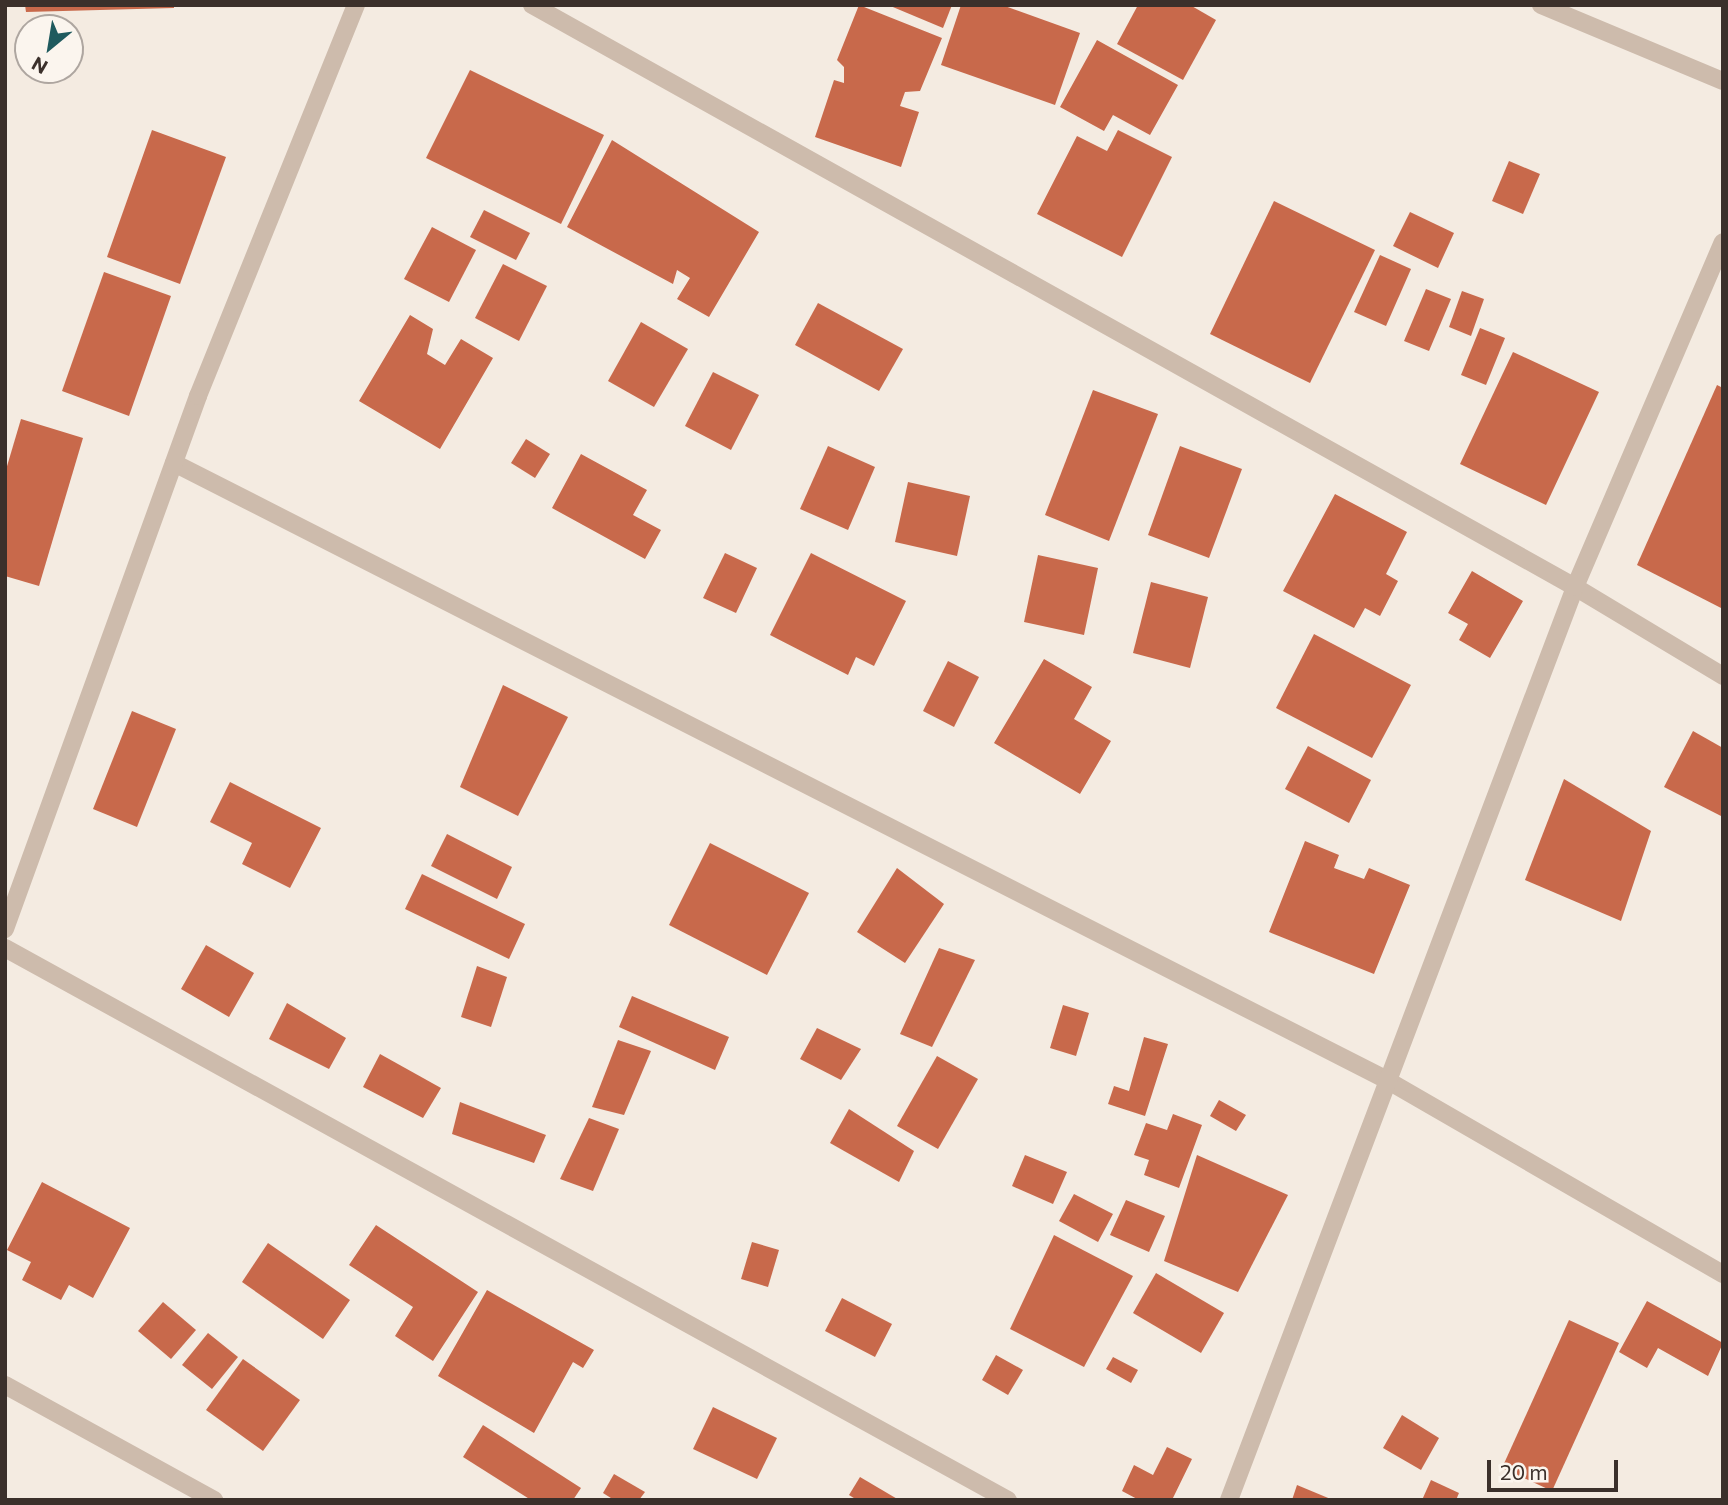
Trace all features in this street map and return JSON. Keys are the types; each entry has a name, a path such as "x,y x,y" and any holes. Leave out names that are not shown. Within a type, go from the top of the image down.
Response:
{"street":[{"path":"5,929 174,463 356,5"},
{"path":"532,5 1575,587 1723,676"},
{"path":"1541,5 1723,81"},
{"path":"1229,1500 1385,1080 1575,587 1723,242"},
{"path":"174,463 1385,1080 1723,1274"},
{"path":"5,948 1009,1500"},
{"path":"5,1385 214,1500"}],"building":[{"path":"25,5 174,5 174,8 26,12"},
{"path":"859,5 942,38 920,91 905,92 900,106 919,112 901,167 815,137 834,80 844,83 844,67 837,60"},
{"path":"888,5 952,5 943,28"},
{"path":"961,5 1002,5 1080,33 1055,105 941,65"},
{"path":"1138,5 1190,5 1216,20 1183,80 1117,44"},
{"path":"1097,40 1178,85 1150,135 1113,115 1104,131 1060,107"},
{"path":"470,70 604,135 561,224 426,158"},
{"path":"152,130 226,157 180,284 107,257"},
{"path":"1118,130 1172,157 1122,257 1037,214 1077,136 1107,151"},
{"path":"612,140 759,232 709,317 677,299 690,278 677,270 673,284 567,227"},
{"path":"1509,161 1540,174 1523,214 1492,201"},
{"path":"1274,201 1375,250 1310,383 1210,334"},
{"path":"484,210 530,233 516,260 470,237"},
{"path":"1410,212 1454,233 1438,268 1393,246"},
{"path":"432,227 476,250 449,302 404,279"},
{"path":"1380,255 1411,269 1386,326 1354,312"},
{"path":"503,264 547,286 519,341 475,318"},
{"path":"104,272 171,296 129,416 62,391"},
{"path":"1426,289 1451,299 1429,351 1404,341"},
{"path":"1462,291 1484,299 1471,336 1449,327"},
{"path":"818,303 903,349 879,391 795,345"},
{"path":"410,315 433,329 427,354 445,365 461,339 493,358 440,449 359,401"},
{"path":"641,322 688,349 654,407 608,381"},
{"path":"1480,328 1505,338 1486,385 1461,375"},
{"path":"1513,352 1599,392 1546,505 1460,464"},
{"path":"713,372 759,395 731,450 685,426"},
{"path":"1717,385 1723,388 1723,609 1637,565"},
{"path":"1093,390 1158,414 1109,541 1045,515"},
{"path":"21,419 83,438 39,586 5,576 5,473"},
{"path":"526,439 550,454 535,478 511,463"},
{"path":"828,446 875,467 848,530 800,509"},
{"path":"1180,446 1242,469 1209,558 1148,535"},
{"path":"581,454 647,490 633,515 661,530 645,559 552,508"},
{"path":"908,482 970,496 957,556 895,542"},
{"path":"1335,494 1407,532 1386,574 1398,581 1380,616 1365,608 1354,628 1283,591"},
{"path":"725,553 757,568 736,613 703,598"},
{"path":"811,553 906,601 874,666 856,657 848,675 770,635"},
{"path":"1038,555 1098,568 1084,635 1024,622"},
{"path":"1472,571 1523,601 1490,658 1459,640 1468,624 1448,613"},
{"path":"1151,582 1208,597 1190,668 1133,653"},
{"path":"1314,634 1411,685 1372,758 1276,708"},
{"path":"1044,659 1092,687 1074,719 1111,741 1080,794 994,743"},
{"path":"948,661 979,677 954,727 923,711"},
{"path":"503,685 568,717 518,816 460,787"},
{"path":"132,711 176,729 137,827 93,809"},
{"path":"1693,731 1723,748 1723,817 1664,787"},
{"path":"1308,746 1371,780 1349,823 1285,789"},
{"path":"1564,779 1651,831 1621,921 1525,880"},
{"path":"230,782 321,828 290,888 242,864 252,843 210,822"},
{"path":"447,834 512,867 497,899 431,866"},
{"path":"1305,841 1339,855 1334,868 1364,879 1369,868 1410,885 1374,974 1269,932"},
{"path":"710,843 809,893 767,975 669,925"},
{"path":"897,868 944,904 905,963 857,932"},
{"path":"422,874 525,924 509,959 405,909"},
{"path":"206,945 254,973 229,1017 181,989"},
{"path":"939,948 975,960 932,1047 900,1034"},
{"path":"477,966 507,977 491,1027 461,1017"},
{"path":"632,996 729,1037 715,1070 619,1027"},
{"path":"287,1003 346,1038 329,1069 269,1039"},
{"path":"1063,1005 1089,1013 1076,1056 1050,1048"},
{"path":"817,1028 861,1049 841,1080 800,1059"},
{"path":"1144,1037 1168,1044 1145,1116 1108,1104 1114,1086 1129,1091"},
{"path":"618,1040 651,1051 624,1115 592,1107"},
{"path":"380,1054 441,1088 423,1118 363,1087"},
{"path":"937,1056 978,1079 938,1149 897,1126"},
{"path":"1219,1100 1246,1115 1236,1131 1210,1116"},
{"path":"460,1102 546,1135 534,1163 452,1134"},
{"path":"849,1109 914,1151 899,1182 830,1143"},
{"path":"1173,1114 1202,1125 1179,1188 1144,1175 1149,1160 1134,1155 1146,1123 1167,1130"},
{"path":"589,1118 619,1129 593,1191 560,1179"},
{"path":"1025,1155 1067,1172 1053,1204 1012,1186"},
{"path":"1197,1155 1288,1195 1238,1292 1164,1261"},
{"path":"42,1182 130,1228 93,1298 69,1285 61,1300 22,1280 31,1262 7,1250"},
{"path":"1074,1194 1113,1214 1098,1242 1059,1221"},
{"path":"1126,1200 1165,1216 1149,1252 1110,1235"},
{"path":"376,1225 478,1292 433,1361 395,1336 413,1307 349,1265"},
{"path":"1054,1235 1133,1276 1084,1367 1010,1329"},
{"path":"752,1242 779,1250 768,1287 741,1279"},
{"path":"268,1243 350,1300 323,1339 242,1282"},
{"path":"1156,1273 1224,1313 1201,1353 1133,1313"},
{"path":"487,1290 594,1350 583,1368 573,1362 534,1433 438,1376"},
{"path":"842,1298 892,1324 875,1357 825,1331"},
{"path":"1647,1301 1723,1343 1708,1376 1658,1348 1647,1368 1619,1352"},
{"path":"163,1302 196,1330 171,1359 138,1331"},
{"path":"1569,1320 1619,1343 1552,1491 1502,1468"},
{"path":"208,1333 238,1357 212,1389 182,1365"},
{"path":"996,1355 1023,1370 1008,1395 982,1380"},
{"path":"1113,1357 1138,1370 1131,1383 1106,1369"},
{"path":"243,1359 300,1400 263,1451 206,1410"},
{"path":"713,1407 777,1438 757,1479 693,1449"},
{"path":"1402,1415 1439,1438 1421,1470 1383,1448"},
{"path":"483,1425 581,1488 573,1500 531,1500 463,1457"},
{"path":"1167,1447 1192,1459 1172,1500 1139,1500 1122,1491 1134,1465 1153,1475"},
{"path":"614,1474 645,1492 639,1500 614,1500 603,1493"},
{"path":"860,1477 899,1500 857,1500 849,1495"},
{"path":"1431,1480 1459,1493 1456,1500 1422,1500"},
{"path":"1297,1485 1333,1500 1292,1500"}]}
